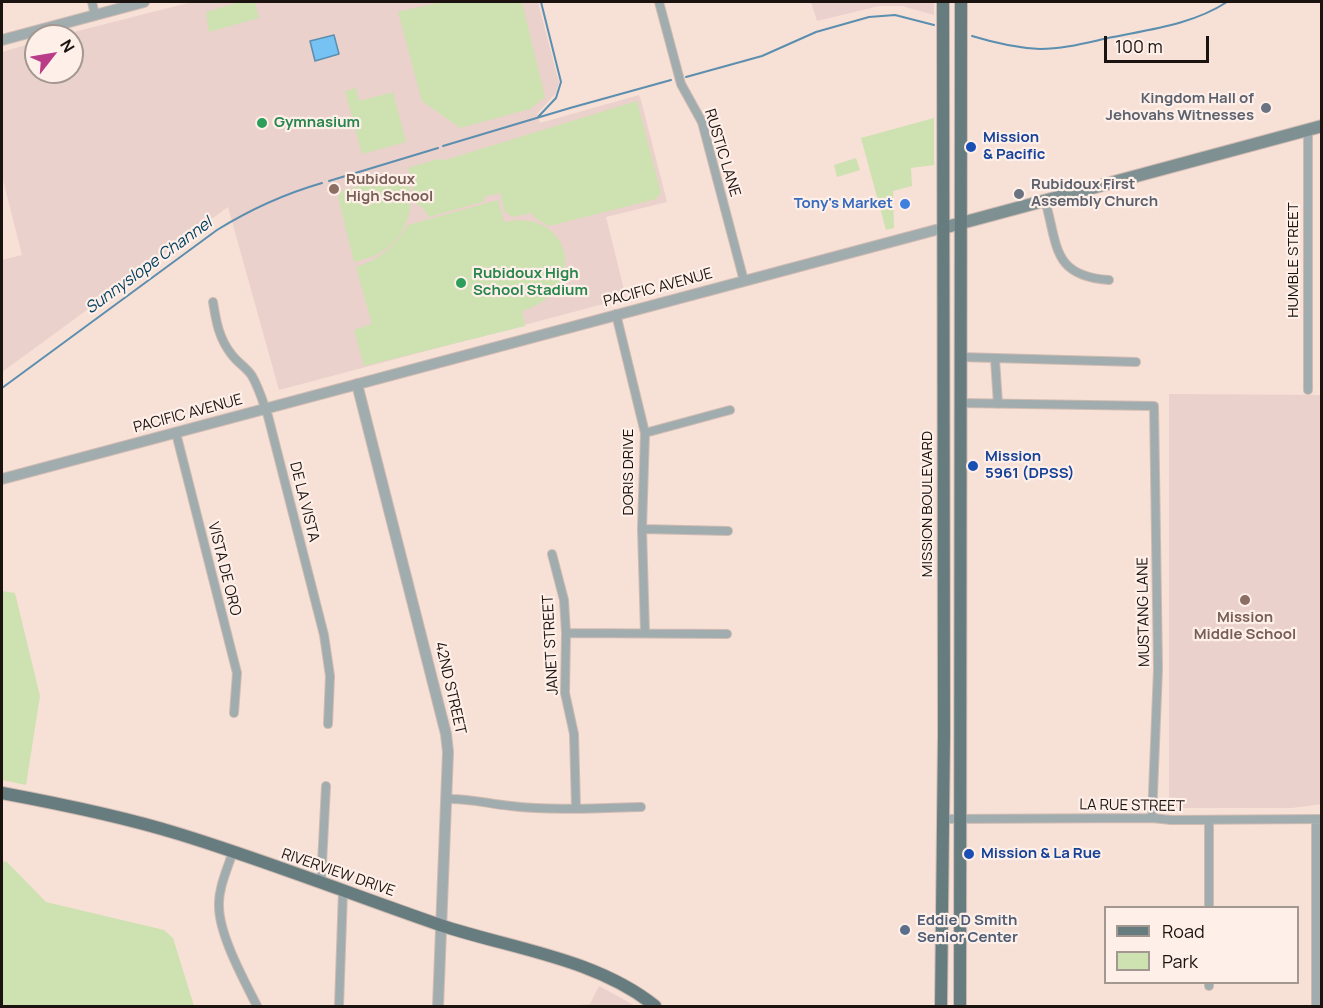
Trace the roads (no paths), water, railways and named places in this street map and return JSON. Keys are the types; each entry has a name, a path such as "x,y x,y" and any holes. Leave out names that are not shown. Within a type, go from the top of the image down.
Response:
{"main road":[{"name":"MISSION BOULEVARD","path":"941,1006 943,2"},
{"path":"960,1006 961,2"},
{"name":"PACIFIC AVENUE","path":"943,228 1322,126"},
{"name":"RIVERVIEW DRIVE","path":"2,793 120,818 177,833 441,925 591,969 628,987 655,1006"}],"street":[{"path":"92,2 95,15"},
{"path":"2,40 144,2"},
{"name":"RUSTIC LANE","path":"658,2 681,84 702,122 744,281"},
{"name":"HUMBLE STREET","path":"1308,129 1308,390"},
{"path":"1046,200 1060,256 1070,270 1083,277 1109,280"},
{"name":"PACIFIC AVENUE","path":"2,479 943,228"},
{"name":"DE LA VISTA","path":"213,302 217,326 225,344 250,373 266,408 324,635 330,676 328,724"},
{"name":"DORIS DRIVE","path":"616,314 645,433 642,529 645,632"},
{"path":"960,357 1136,362"},
{"path":"960,403 998,404 995,359"},
{"name":"42ND STREET","path":"357,384 446,734 447,799 438,1006"},
{"name":"MUSTANG LANE","path":"998,404 1155,406 1158,669 1152,818"},
{"path":"645,433 730,410"},
{"name":"VISTA DE ORO","path":"176,433 237,673 234,713"},
{"path":"642,529 728,531"},
{"name":"JANET STREET","path":"552,554 564,600 565,693 574,734 576,808"},
{"path":"566,633 727,634"},
{"path":"321,883 326,786"},
{"path":"447,799 485,801 509,806 641,807"},
{"name":"LA RUE STREET","path":"943,819 1319,820"},
{"path":"1209,820 1209,906"},
{"path":"1316,1006 1319,820"},
{"path":"233,852 218,904 220,920 241,974 257,1006"},
{"path":"339,1006 343,891"}],"water":[{"path":"334,35 339,54 315,61 310,41"}],"waterway":[{"path":"538,117 556,98 561,82 541,2"},
{"name":"Sunnyslope Channel","path":"972,36 1023,48 1059,48 1187,21 1227,2"},
{"name":"Sunnyslope Channel","path":"686,77 762,56 816,32 869,17 895,15 934,25"},
{"name":"Sunnyslope Channel","path":"443,146 671,80"},
{"name":"Sunnyslope Channel","path":"329,181 438,148"},
{"name":"Sunnyslope Channel","path":"2,388 217,230 268,203 322,183"}],"place":[{"name":"Kingdom Hall of Jehovahs Witnesses","path":"1266,108"},
{"name":"Gymnasium","path":"262,123"},
{"name":"Mission & Pacific","path":"971,147"},
{"name":"Rubidoux High School","path":"334,189"},
{"name":"Rubidoux First Assembly Church","path":"1019,194"},
{"name":"Tony's Market","path":"905,204"},
{"name":"Rubidoux High School Stadium","path":"461,283"},
{"name":"Mission 5961 (DPSS)","path":"973,466"},
{"name":"Mission Middle School","path":"1245,600"},
{"name":"Mission & La Rue","path":"969,854"},
{"name":"Eddie D Smith Senior Center","path":"905,930"}]}
